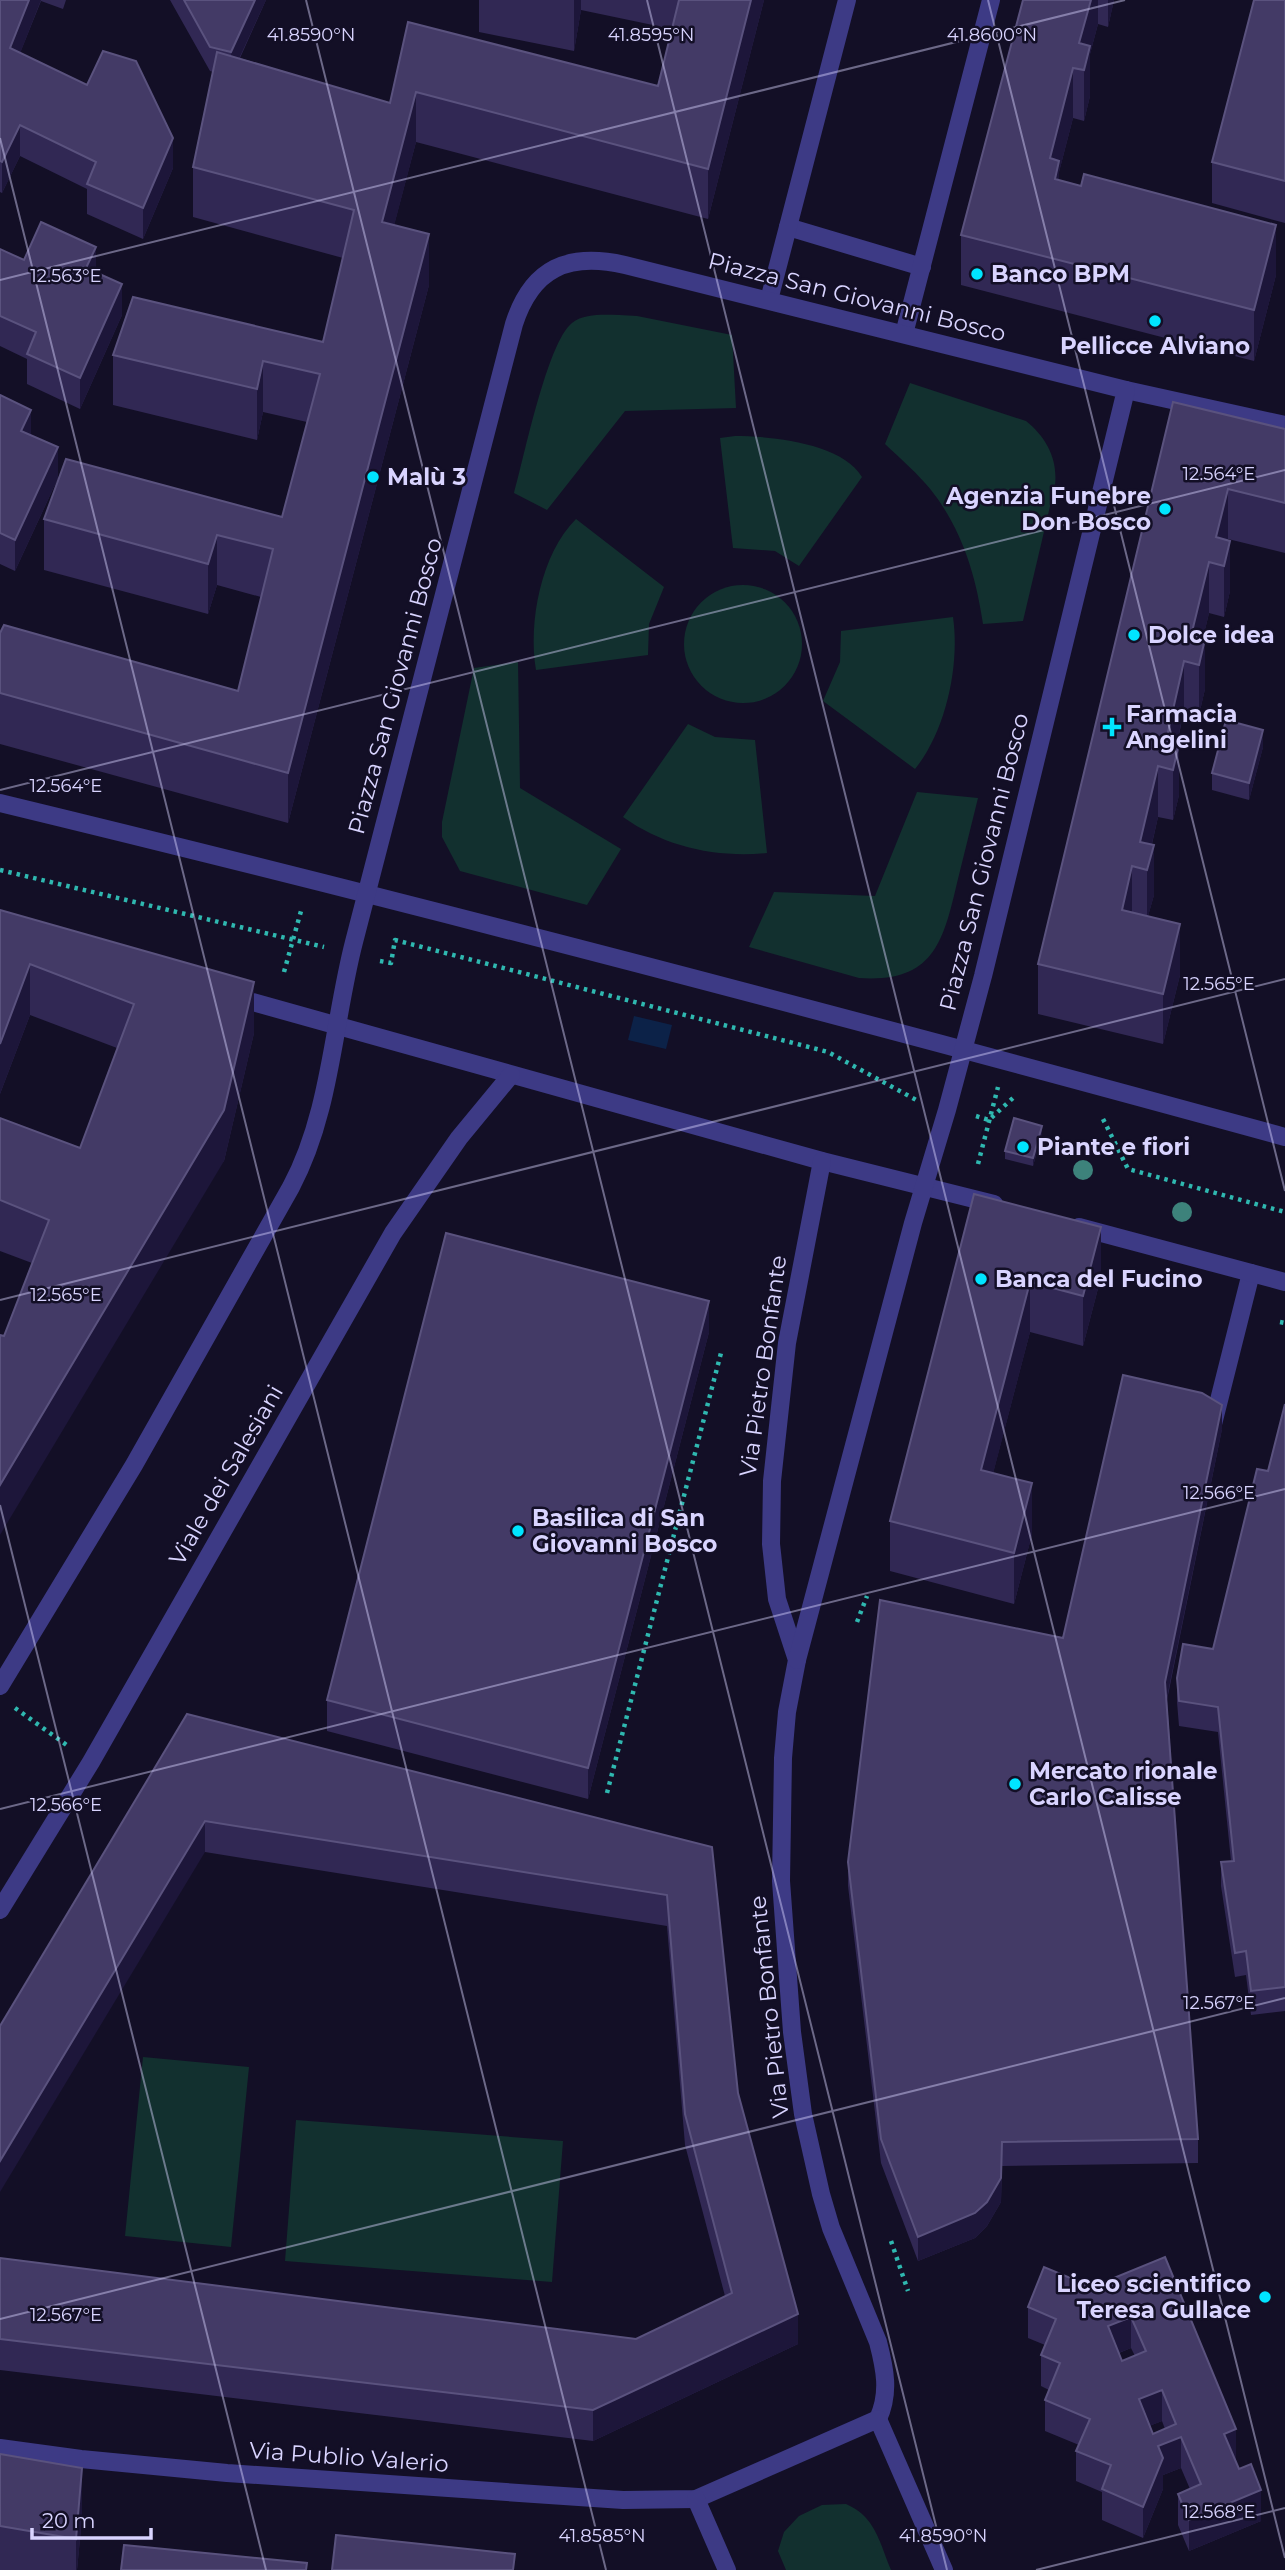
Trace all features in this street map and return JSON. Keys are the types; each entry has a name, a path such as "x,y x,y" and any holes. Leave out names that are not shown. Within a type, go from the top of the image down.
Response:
{"street":[{"path":"769,300 847,0"},
{"path":"904,334 990,0"},
{"path":"788,227 922,267"},
{"name":"Piazza San Giovanni Bosco","path":"337,1026 351,954 514,324 532,285 554,268 567,263 596,261 625,265 1126,390 983,976 947,1110 923,1186"},
{"path":"1126,390 1285,425"},
{"path":"0,803 368,892"},
{"name":"Piazza San Giovanni Bosco","path":"368,892 963,1049"},
{"path":"209,990 821,1161 1010,1208"},
{"path":"0,1686 134,1465 301,1169 320,1113 337,1026"},
{"path":"963,1049 1285,1138"},
{"name":"Viale dei Salesiani","path":"0,1910 96,1752 393,1233 459,1138 511,1075"},
{"name":"Via Pietro Bonfante","path":"797,1660 777,1599 771,1544 772,1481 787,1343 821,1161"},
{"name":"Via Pietro Bonfante","path":"878,2419 886,2390 883,2360 821,2194 803,2114 792,2032 782,1881 782,1780 787,1712 797,1660 923,1186"},
{"path":"1063,1223 1285,1282"},
{"path":"1213,1424 1251,1273"},
{"path":"727,2570 696,2499 878,2419 944,2570"},
{"name":"Via Publio Valerio","path":"0,2448 80,2459 227,2473 623,2500 696,2499"}],"path":[{"path":"0,870 306,943"},
{"path":"284,972 300,911"},
{"path":"375,959 390,963 395,940 828,1052 922,1103 989,1120"},
{"path":"978,1164 1000,1078"},
{"path":"989,1120 1014,1097 1027,1100"},
{"path":"1093,1116 1105,1119 1128,1169 1285,1212"},
{"path":"607,1793 722,1349"},
{"path":"857,1622 867,1596"},
{"path":"14,1708 69,1747"},
{"path":"891,2241 908,2291"}],"green space":[{"path":"595,315 637,316 732,335 736,408 625,411 547,510 514,493 545,376 563,335 572,323"},
{"path":"910,383 1026,421 1049,449 1055,466 1055,485 1023,621 983,624 972,571 951,521 926,484 885,444"},
{"path":"735,436 786,440 823,449 852,465 862,477 799,566 775,551 733,548 720,438"},
{"path":"576,519 664,587 649,624 648,655 536,670 534,631 540,590 554,551"},
{"path":"743,585 766,589 785,602 798,621 802,644 798,667 785,686 766,699 743,703 720,699 701,686 688,667 684,644 688,621 701,602 720,589"},
{"path":"953,617 954,656 948,697 935,736 915,769 823,701 840,662 841,631"},
{"path":"518,662 520,788 621,849 587,905 460,871 442,837 442,822 474,668"},
{"path":"688,724 715,737 755,740 767,853 729,854 692,848 656,836 623,817"},
{"path":"917,792 978,798 952,905 931,955 904,974 884,978 859,978 749,947 774,892 875,896"},
{"path":"143,2057 249,2067 231,2247 125,2236"},
{"path":"296,2120 563,2141 552,2282 285,2261"},
{"path":"846,2504 856,2509 870,2523 891,2570 786,2570 778,2551 784,2532 799,2516 822,2505"}],"water":[{"path":"634,1016 672,1025 666,1049 628,1040"}],"building":[{"path":"0,0 29,0 10,48 87,85 103,51 136,61 173,138 143,208 87,184 96,162 20,125 2,162 0,161"},
{"path":"184,0 255,0 231,52 210,47"},
{"path":"679,0 751,0 708,169 416,92 382,222 429,234 288,773 0,693 0,633 4,625 238,691 273,549 217,535 208,564 44,519 66,459 282,517 320,374 263,361 257,389 113,355 133,297 323,342 354,210 193,167 217,52 390,103 408,22 658,86"},
{"path":"1023,0 1091,0 1079,43 1090,46 1084,70 1073,68 1050,158 1059,161 1055,179 1081,186 1084,174 1276,225 1254,310 961,235"},
{"path":"1254,0 1285,0 1285,181 1212,162"},
{"path":"41,222 96,247 86,268 122,284 80,378 27,354 36,332 0,316 0,249 24,260"},
{"path":"0,395 31,410 21,431 58,447 15,540 0,533"},
{"path":"1173,402 1285,429 1285,503 1228,489 1216,537 1230,541 1224,566 1209,562 1191,636 1205,639 1199,665 1184,661 1166,741 1179,744 1173,770 1158,766 1140,842 1154,845 1147,870 1132,866 1122,910 1180,924 1163,994 1038,964"},
{"path":"1226,720 1263,730 1249,783 1212,773"},
{"path":"0,910 254,982 224,1110 0,1485 0,1335 4,1336 49,1220 0,1200 0,1118 80,1148 134,1004 30,964 0,1044"},
{"name":"Piante e fiori","path":"1014,1118 1042,1126 1033,1158 1005,1151"},
{"path":"974,1194 1101,1227 1083,1296 1030,1282 981,1470 1032,1483 1014,1553 890,1521"},
{"name":"Basilica di San Giovanni Bosco","path":"446,1233 709,1301 588,1768 327,1700"},
{"name":"Mercato rionale Carlo Calisse","path":"1123,1375 1202,1393 1222,1405 1165,1682 1198,2139 1002,2142 1001,2178 987,2202 975,2213 918,2237 881,2139 848,1862 880,1600 1063,1638"},
{"path":"1285,1404 1285,1987 1251,1991 1246,1951 1235,1953 1221,1862 1234,1861 1218,1707 1179,1701 1177,1678 1183,1644 1213,1649 1257,1469 1268,1471"},
{"path":"187,1714 712,1847 738,2093 798,2314 593,2410 0,2339 0,2258 636,2339 732,2293 685,2114 667,1895 205,1821 0,2161 0,2026"},
{"path":"1165,2257 1236,2429 1224,2434 1239,2469 1251,2464 1261,2490 1189,2520 1178,2494 1201,2484 1181,2437 1158,2446 1163,2458 1143,2507 1102,2489 1111,2465 1076,2451 1090,2419 1045,2400 1060,2363 1041,2355 1056,2319 1028,2307 1044,2267 1092,2287","holes":["1131,2317 1146,2351 1122,2361 1108,2326","1162,2390 1176,2424 1153,2434 1139,2399"]},
{"path":"0,2454 82,2468 76,2539 0,2526"},
{"path":"336,2535 515,2554 513,2570 332,2570"},
{"path":"124,2545 307,2563 306,2570 121,2570"}],"place":[{"name":"Banco BPM","path":"977,274"},
{"name":"Pellicce Alviano","path":"1155,321"},
{"name":"Malù 3","path":"373,477"},
{"name":"Agenzia Funebre Don Bosco","path":"1165,509"},
{"name":"Dolce idea","path":"1134,635"},
{"name":"Farmacia Angelini","path":"1112,727"},
{"name":"Piante e fiori","path":"1023,1147"},
{"name":"Banca del Fucino","path":"981,1279"},
{"name":"Basilica di San Giovanni Bosco","path":"518,1531"},
{"name":"Mercato rionale Carlo Calisse","path":"1015,1784"},
{"name":"Liceo scientifico Teresa Gullace","path":"1265,2297"}]}
